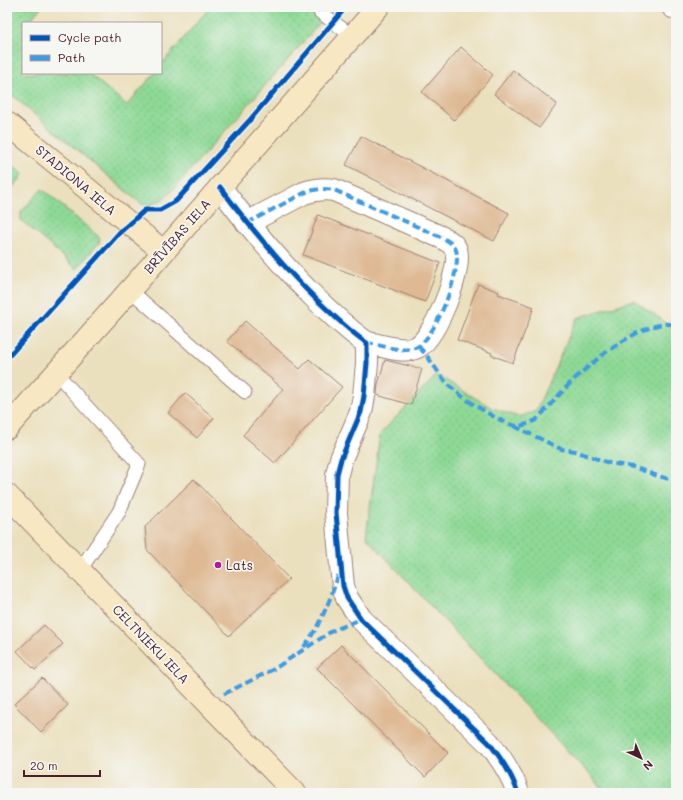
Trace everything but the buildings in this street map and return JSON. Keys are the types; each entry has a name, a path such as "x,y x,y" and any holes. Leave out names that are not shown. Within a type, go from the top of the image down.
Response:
{"street":[{"name":"BRĪVĪBAS IELA","path":"7,428 378,7"},
{"name":"STADIONA IELA","path":"7,123 163,251"},
{"path":"220,187 247,223 302,285 338,320 367,343 404,350 414,349 421,345 438,320 452,282 457,256 456,250 443,238 334,190 324,188 314,189 304,193 247,223"},
{"path":"367,343 367,363 361,412 340,459 337,474 336,513 343,586 347,598 361,619 489,742 511,774 518,793"},
{"name":"CELTNIEKU IELA","path":"7,494 295,793"}],"lane":[{"path":"320,12 352,36"},
{"path":"130,290 244,392"},
{"path":"56,373 139,464 119,512 80,570"}],"green space":[{"path":"7,7 41,7 29,22 22,22 22,74 89,74 127,105 154,74 162,74 162,64 210,7 334,7 169,194 149,206 142,204 134,198 7,91"},
{"path":"11,164 23,173 21,178 7,194 7,166"},
{"path":"42,189 99,237 99,243 77,269 21,220 21,212"},
{"path":"634,300 676,330 676,793 607,793 366,537 380,434 437,375 492,408 519,417 536,411 577,318"}],"marked path":[{"path":"247,223 304,193 319,189 330,189 443,238 452,244 456,250 457,259 451,287 438,319 423,343 415,348 404,350 367,343"},
{"path":"419,347 447,383 460,395 492,416 511,425 520,426 536,420 568,385 612,348 639,332 652,327 665,324 676,325"},
{"path":"514,426 561,449 575,451 609,463 633,467 676,481"},
{"path":"304,647 324,612 339,573"},
{"path":"224,694 274,669 332,631 361,619"}],"cycle path":[{"path":"7,358 120,232 145,210 160,210 176,201 249,121 346,7"},
{"path":"220,187 292,274 336,318 367,343 367,363 361,412 341,459 337,474 336,513 343,586 347,598 361,619 489,743 506,766 518,793"}],"place":[{"name":"Lats","path":"218,565"}]}
